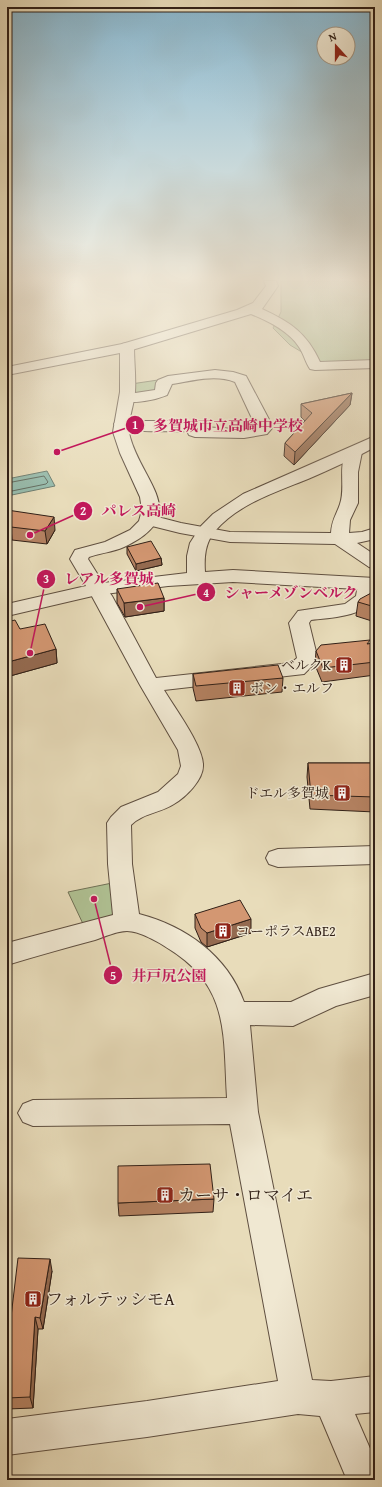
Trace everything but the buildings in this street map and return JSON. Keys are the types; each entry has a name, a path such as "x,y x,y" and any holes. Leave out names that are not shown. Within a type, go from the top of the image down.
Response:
{"street":[{"path":"7,371 106,350"},
{"path":"127,350 127,398 122,424 122,438 146,489 152,507 150,520 146,526 130,538 116,544 81,554 79,558 96,589 102,596 150,685 189,750 192,766 188,777 166,798 129,813 119,823 120,864 127,921"},
{"path":"307,350 310,360 314,366 375,364"},
{"path":"122,424 144,426 194,426 195,432 258,432 263,430 265,427 241,379 235,376 218,374 168,380 163,383 162,392 158,394 127,398"},
{"path":"196,579 195,561 198,543 220,516 234,505 354,452 375,441"},
{"path":"339,539 341,520 349,502 350,472 354,452"},
{"path":"150,520 180,528 230,536 339,539 365,537 375,533"},
{"path":"339,539 375,563"},
{"path":"7,610 96,589 133,584 233,576 371,584 365,598 350,609 306,615 299,623 308,660 297,669 150,685"},
{"path":"278,858 375,855"},
{"path":"7,954 127,921 143,924 168,935 189,948 211,967 228,995 237,1027 243,1111 315,1398 365,1480"},
{"path":"233,1013 293,1014 329,997 375,984"},
{"path":"33,1113 243,1111"},
{"path":"7,1437 315,1398 375,1394"}],"shaded area":[{"path":"299,350 375,350 375,362 325,366"},
{"path":"158,380 159,390 133,394 131,384"},
{"path":"117,882 118,916 84,926 68,892"}],"water":[{"path":"47,471 55,486 7,496 7,479"}],"place":[{"name":"多賀城市立高崎中学校","path":"57,452"},
{"name":"パレス高崎","path":"30,535"},
{"name":"シャーメゾンベルク","path":"140,607"},
{"name":"レアル多賀城","path":"30,653"},
{"name":"ベルクK","path":"344,665"},
{"name":"ボン・エルフ","path":"237,688"},
{"name":"ドエル多賀城","path":"342,793"},
{"name":"井戸尻公園","path":"94,899"},
{"name":"コーポラスABE2","path":"223,931"},
{"name":"カーサ・ロマイエ","path":"165,1195"},
{"name":"フォルテッシモA","path":"33,1299"}]}
